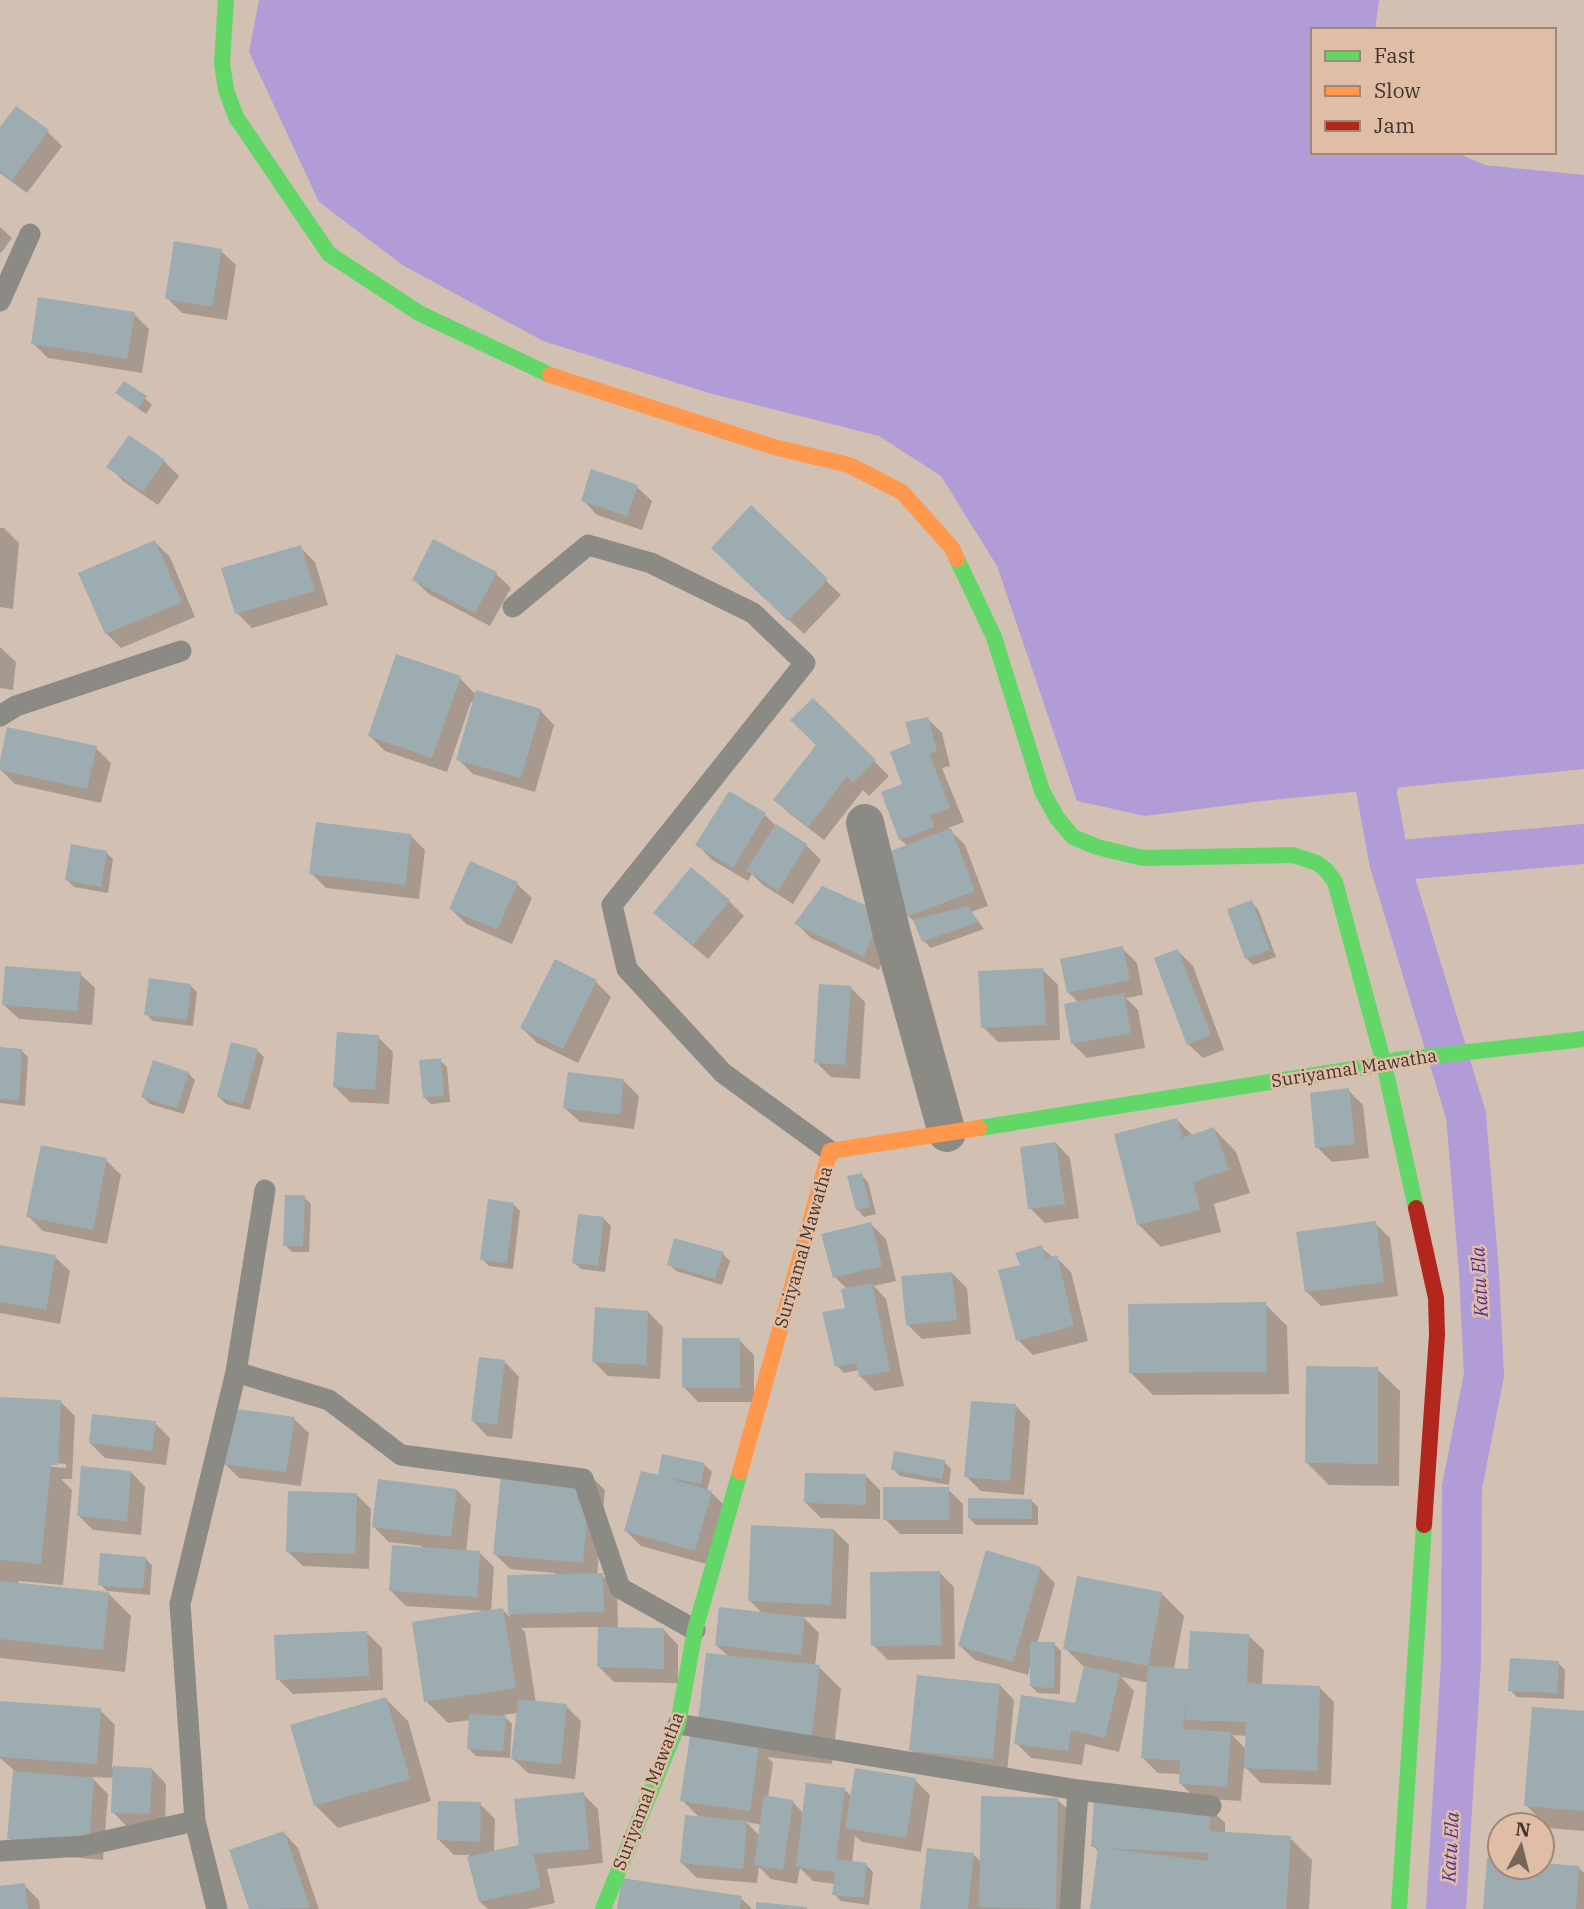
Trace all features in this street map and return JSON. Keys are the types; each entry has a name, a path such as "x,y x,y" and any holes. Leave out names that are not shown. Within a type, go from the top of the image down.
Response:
{"street":[{"path":"226,0 222,63 226,90 236,117 329,254 419,313 541,372 774,447 849,465 902,492 952,548 994,638 1042,791 1057,818 1073,837 1097,847 1143,858 1293,855 1314,860 1326,868 1335,882 1390,1062 1436,1298 1437,1335 1399,1909"},
{"path":"865,823 892,934 947,1133"},
{"name":"Suriyamal Mawatha","path":"603,1909 678,1724 695,1630 830,1151 1390,1062 1486,1048 1584,1039"}],"lane":[{"path":"0,301 30,234"},
{"path":"513,607 588,545 651,563 753,613 805,663 612,905 627,970 723,1073 830,1151"},
{"path":"0,716 16,706 181,651"},
{"path":"217,1909 195,1822 180,1604 236,1372 265,1190"},
{"path":"236,1372 329,1400 401,1455 583,1479 620,1588 695,1630"},
{"path":"678,1724 1078,1790 1211,1806"},
{"path":"1070,1909 1078,1790"},
{"path":"0,1851 83,1846 195,1822"}],"shaded area":[{"path":"259,0 1379,0 1375,28 1311,28 1311,154 1460,154 1485,165 1584,175 1584,769 1262,801 1145,816 1077,801 997,566 941,476 879,436 709,393 543,341 404,266 319,202 249,52"}],"building":[{"path":"16,106 49,130 12,180 0,171 0,127"},
{"path":"174,241 222,249 212,307 165,299"},
{"path":"38,297 135,312 127,359 31,344"},
{"path":"124,381 147,396 138,408 115,393"},
{"path":"129,435 165,460 143,492 106,467"},
{"path":"591,469 638,485 627,516 581,501"},
{"path":"751,505 828,579 788,621 711,548"},
{"path":"433,539 497,572 475,613 412,580"},
{"path":"155,540 182,602 105,634 78,573"},
{"path":"301,545 315,591 235,614 221,568"},
{"path":"396,654 461,676 432,758 368,736"},
{"path":"476,690 541,709 521,778 456,760"},
{"path":"813,698 876,760 853,783 847,776 808,827 773,800 816,745 790,720"},
{"path":"928,717 937,752 929,753 950,808 930,815 934,827 899,840 881,792 902,784 890,752 911,743 905,722"},
{"path":"7,727 97,746 87,789 0,770"},
{"path":"729,791 766,813 733,868 695,845"},
{"path":"316,822 411,834 405,885 309,874"},
{"path":"776,824 807,844 778,891 746,870"},
{"path":"951,828 975,891 906,917 883,854"},
{"path":"71,844 107,851 101,887 65,880"},
{"path":"470,861 518,882 497,930 449,909"},
{"path":"691,867 730,900 693,945 653,913"},
{"path":"822,886 881,912 864,957 794,924"},
{"path":"1252,900 1270,950 1245,959 1227,909"},
{"path":"968,906 979,922 922,942 913,920"},
{"path":"1123,946 1130,980 1067,993 1060,959"},
{"path":"1178,949 1211,1035 1187,1045 1154,958"},
{"path":"555,959 597,980 563,1049 520,1028"},
{"path":"5,966 81,972 77,1011 2,1005"},
{"path":"1043,968 1046,1025 981,1028 978,971"},
{"path":"149,978 191,984 187,1020 144,1015"},
{"path":"819,984 851,986 845,1065 814,1063"},
{"path":"1124,993 1131,1033 1071,1044 1064,1004"},
{"path":"337,1032 379,1035 375,1090 333,1087"},
{"path":"231,1042 258,1049 243,1104 217,1097"},
{"path":"0,1047 22,1049 19,1100 0,1099"},
{"path":"441,1058 444,1096 423,1098 419,1060"},
{"path":"153,1060 189,1072 177,1108 141,1097"},
{"path":"568,1072 624,1079 620,1115 563,1108"},
{"path":"1349,1088 1355,1144 1315,1148 1310,1093"},
{"path":"1177,1118 1182,1138 1214,1127 1229,1170 1193,1182 1200,1210 1137,1225 1114,1134"},
{"path":"1056,1142 1065,1204 1028,1209 1020,1147"},
{"path":"41,1145 107,1158 93,1230 26,1217"},
{"path":"862,1173 870,1207 856,1210 847,1176"},
{"path":"285,1195 305,1195 303,1246 283,1246"},
{"path":"488,1199 514,1203 507,1263 480,1260"},
{"path":"578,1214 604,1217 598,1266 572,1263"},
{"path":"1376,1221 1384,1282 1305,1292 1296,1232"},
{"path":"871,1222 882,1266 833,1278 821,1234"},
{"path":"674,1238 724,1252 715,1279 667,1265"},
{"path":"0,1245 56,1255 46,1310 0,1302"},
{"path":"1042,1245 1046,1258 1057,1255 1074,1326 1016,1341 998,1270 1020,1265 1015,1253"},
{"path":"952,1272 957,1320 906,1325 901,1276"},
{"path":"872,1283 890,1371 859,1377 856,1363 835,1367 822,1312 845,1308 841,1289"},
{"path":"1266,1302 1267,1372 1129,1373 1128,1304"},
{"path":"595,1307 648,1311 646,1365 592,1362"},
{"path":"682,1338 740,1338 740,1388 682,1388"},
{"path":"479,1357 505,1360 497,1425 471,1421"},
{"path":"1306,1366 1378,1367 1378,1464 1305,1463"},
{"path":"0,1397 61,1400 58,1465 51,1465 41,1564 0,1560"},
{"path":"971,1401 1016,1404 1010,1481 964,1477"},
{"path":"230,1408 295,1417 286,1472 223,1464"},
{"path":"92,1414 156,1421 152,1451 89,1443"},
{"path":"894,1451 945,1460 942,1479 891,1470"},
{"path":"662,1454 705,1463 701,1484 665,1477 712,1491 695,1551 624,1531 641,1471 658,1475"},
{"path":"502,1465 591,1474 583,1563 493,1555"},
{"path":"81,1466 131,1471 127,1521 77,1516"},
{"path":"805,1473 866,1474 866,1505 804,1503"},
{"path":"378,1479 457,1489 451,1537 372,1527"},
{"path":"883,1487 949,1487 949,1520 883,1520"},
{"path":"288,1491 357,1493 355,1554 286,1552"},
{"path":"968,1498 1032,1499 1032,1519 968,1518"},
{"path":"751,1525 834,1529 831,1605 748,1601"},
{"path":"392,1545 480,1551 477,1597 389,1591"},
{"path":"986,1550 1041,1567 1013,1662 958,1646"},
{"path":"100,1553 146,1557 143,1589 98,1585"},
{"path":"940,1571 941,1645 871,1646 870,1572"},
{"path":"603,1573 604,1612 508,1614 507,1575"},
{"path":"1077,1576 1162,1592 1148,1666 1063,1649"},
{"path":"0,1581 109,1592 103,1650 0,1639"},
{"path":"719,1607 805,1617 801,1655 715,1645"},
{"path":"503,1608 516,1688 424,1702 412,1622"},
{"path":"598,1627 664,1628 664,1669 597,1667"},
{"path":"367,1631 369,1676 276,1680 274,1635"},
{"path":"1190,1631 1249,1634 1247,1683 1320,1686 1317,1771 1244,1768 1246,1722 1185,1720 1186,1700 1183,1729 1231,1732 1227,1787 1179,1784 1180,1761 1141,1758 1148,1666 1188,1669"},
{"path":"1030,1642 1055,1642 1054,1688 1030,1687"},
{"path":"706,1653 820,1665 811,1742 697,1730"},
{"path":"1510,1658 1559,1661 1557,1693 1508,1691"},
{"path":"1084,1666 1120,1674 1105,1738 1071,1730 1068,1751 1014,1744 1021,1695 1075,1703"},
{"path":"917,1675 1000,1684 993,1759 909,1751"},
{"path":"386,1697 410,1779 314,1806 290,1725"},
{"path":"518,1699 567,1704 561,1765 511,1759"},
{"path":"0,1701 101,1708 97,1764 0,1757"},
{"path":"1532,1707 1584,1711 1584,1811 1524,1806"},
{"path":"469,1714 506,1716 503,1751 467,1749"},
{"path":"690,1736 759,1746 750,1811 680,1801"},
{"path":"113,1766 152,1768 150,1814 111,1813"},
{"path":"855,1768 916,1778 906,1838 845,1828"},
{"path":"13,1771 94,1778 89,1846 7,1839"},
{"path":"806,1783 845,1788 836,1859 867,1863 863,1898 832,1895 835,1872 796,1867"},
{"path":"584,1792 589,1849 533,1854 541,1888 479,1902 467,1857 519,1845 514,1799"},
{"path":"764,1795 793,1800 783,1870 754,1865"},
{"path":"981,1796 1058,1798 1056,1909 979,1907"},
{"path":"1094,1800 1211,1806 1210,1831 1291,1836 1286,1909 1090,1909 1098,1847 1091,1847","holes":["1104,1848 1209,1853 1208,1861"]},
{"path":"438,1801 481,1802 480,1842 437,1840"},
{"path":"685,1815 747,1821 743,1869 680,1863"},
{"path":"284,1831 310,1908 249,1909 229,1850"},
{"path":"927,1848 974,1853 968,1909 920,1909"},
{"path":"1556,1864 1579,1866 1576,1909 1483,1909 1486,1871 1486,1881 1556,1881"},
{"path":"622,1878 742,1896 740,1909 617,1909"},
{"path":"25,1883 28,1909 0,1909 0,1886"},
{"path":"756,1902 807,1907 807,1909 756,1909"}],"waterway":[{"path":"1389,861 1376,789 1398,738"},
{"name":"Katu Ela","path":"1446,1909 1461,1661 1462,1487 1484,1375 1479,1273 1466,1115 1389,861 1584,844"}],"traffic: fast":[{"path":"226,0 222,63 226,90 236,117 329,254 419,313 550,375"},
{"path":"957,559 994,637 1042,791 1057,818 1073,837 1097,847 1143,858 1293,855 1317,863 1335,882 1384,1064 1416,1208"},
{"path":"979,1128 1396,1060 1584,1039"},
{"path":"603,1909 678,1724 695,1630 740,1472"},
{"path":"1399,1909 1424,1525"}],"traffic: slow":[{"path":"550,375 774,447 849,465 902,492 952,548 957,559"},
{"path":"740,1472 830,1151 979,1128"}],"traffic: jam":[{"path":"1416,1208 1436,1298 1437,1335 1424,1525"}]}
